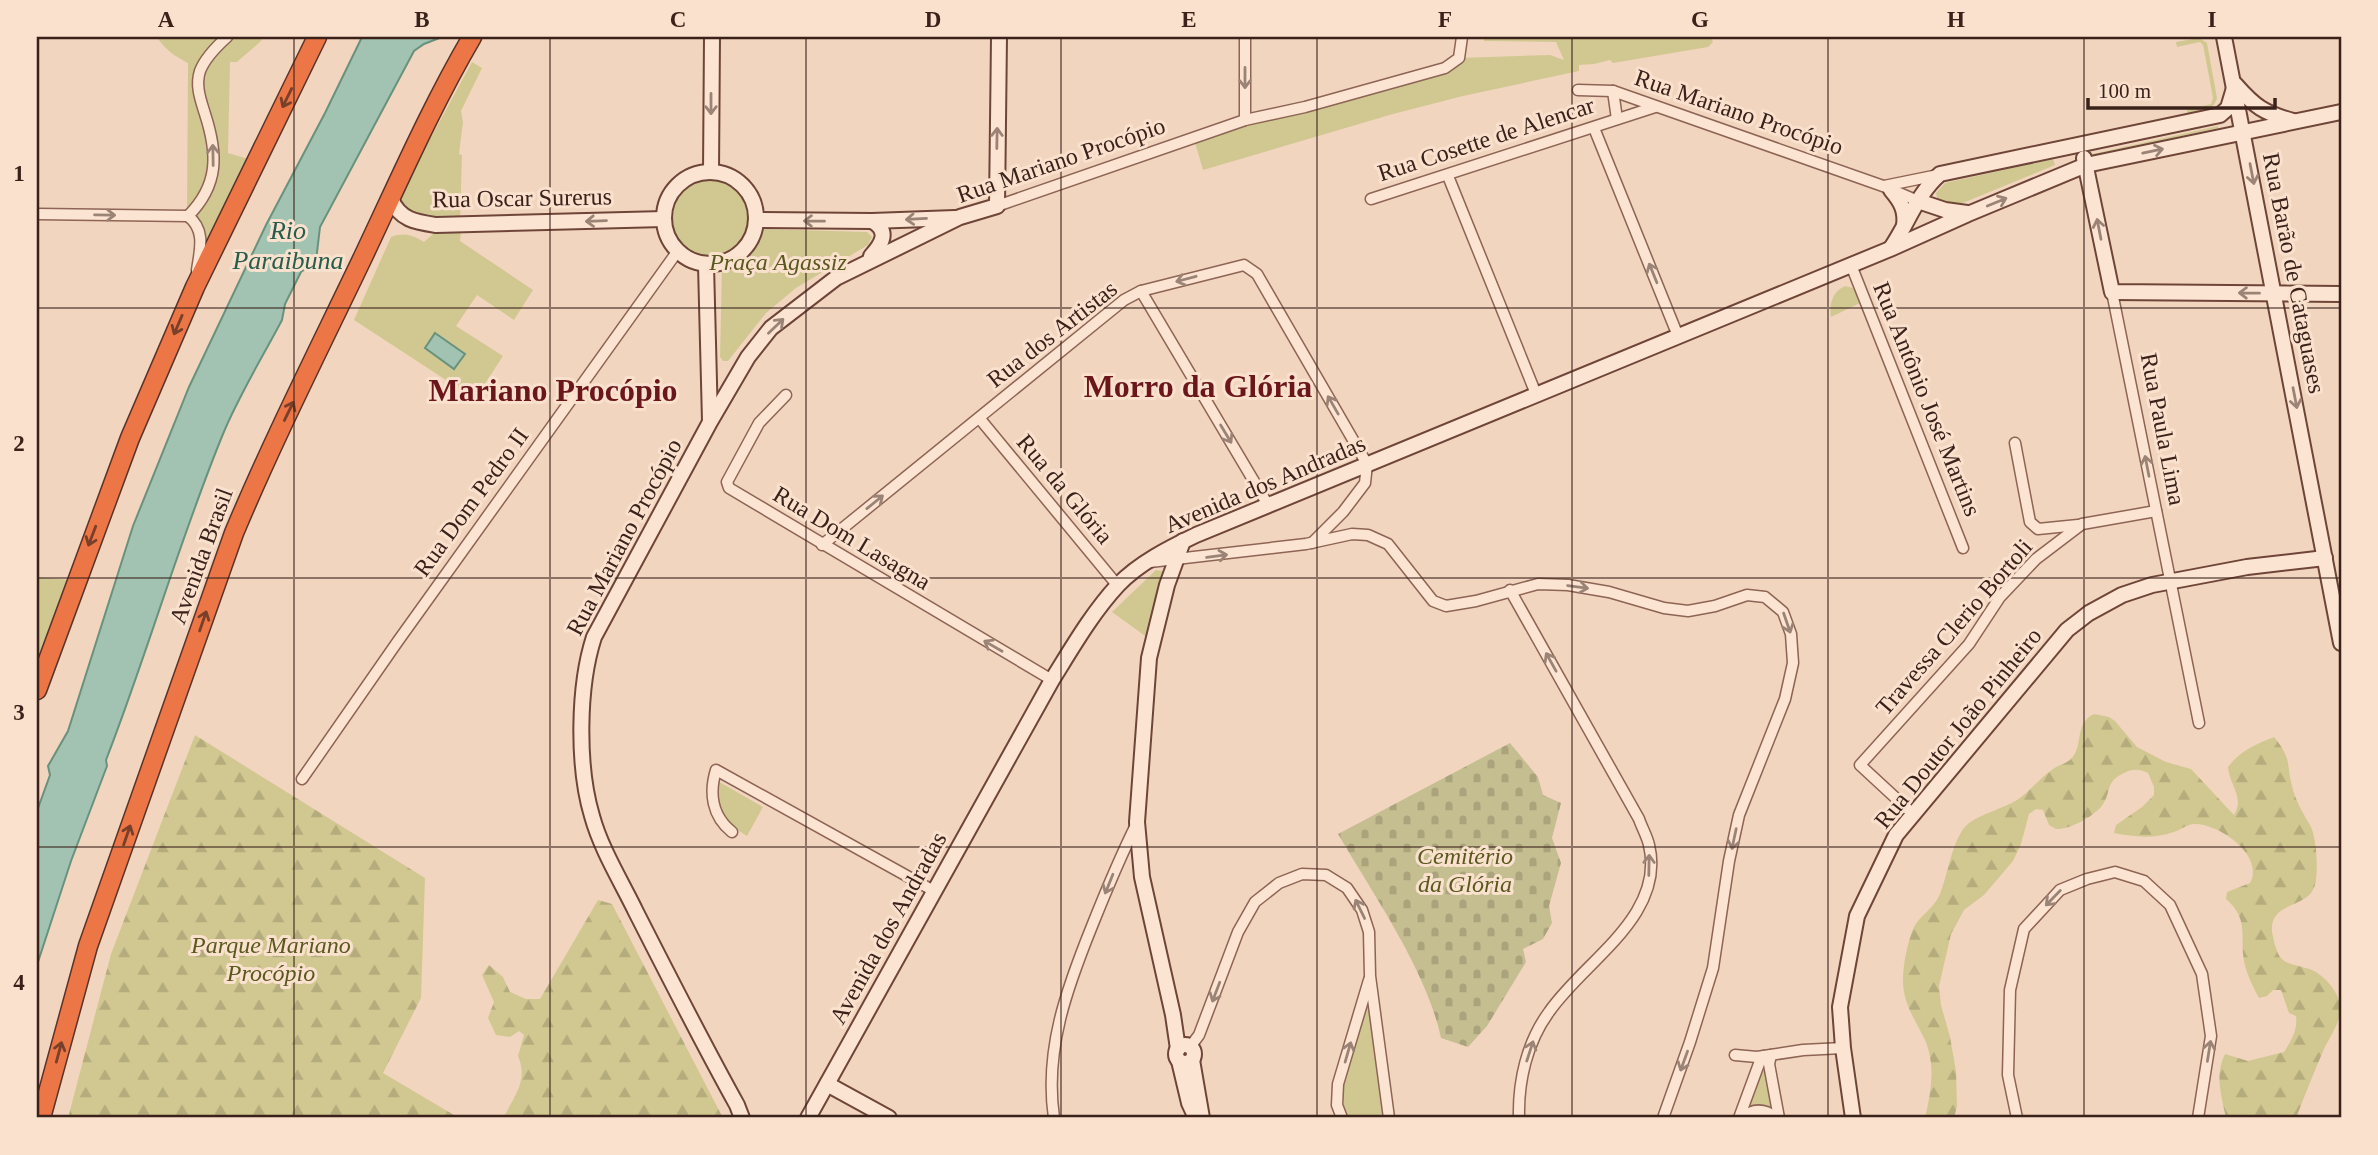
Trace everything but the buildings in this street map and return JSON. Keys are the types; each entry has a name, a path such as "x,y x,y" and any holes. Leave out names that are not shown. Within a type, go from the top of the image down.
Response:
{"highway":[{"path":"37,690 130,438 195,287 317,37"},
{"name":"Avenida Brasil","path":"41,1118 88,946 234,533 258,475 452,71 472,37"}],"street":[{"path":"188,216 205,197 213,177 215,154 200,97 200,70 227,37"},
{"path":"711,172 712,37"},
{"path":"997,206 999,37"},
{"path":"1245,37 1245,120"},
{"name":"Rua Mariano Procópio","path":"742,1118 692,1025 592,817 586,792 582,688 586,661 594,637 748,357 771,328 836,278 960,218 1245,120 1305,107 1445,68 1459,58 1462,37"},
{"name":"Rua Barão de Cataguases","path":"2224,37 2341,643"},
{"path":"2235,83 2252,104 2262,111 2297,121"},
{"path":"1887,188 1940,174 2220,115 2228,108 2235,83"},
{"name":"Rua Mariano Procópio","path":"1578,90 1613,91 1918,201"},
{"path":"1613,91 1617,119"},
{"name":"Rua Cosette de Alencar","path":"1371,199 1655,107"},
{"name":"Avenida dos Andradas","path":"808,1118 1052,680 1079,636 1118,586 1149,562 1183,541 1890,249 2086,165 2341,112"},
{"path":"1594,128 1678,336"},
{"name":"Rua Paula Lima","path":"2081,144 2199,723"},
{"path":"711,172 721,173 740,183 752,200 756,220 752,236 743,250 730,260 706,264 691,261 677,252 666,233 664,219 666,206 678,186 688,178 711,172"},
{"path":"1890,249 1904,229 1926,186 1940,174"},
{"path":"1448,176 1536,394"},
{"path":"1887,188 1902,202 1904,229"},
{"name":"Rua Oscar Surerus","path":"391,199 399,213 407,219 436,225 664,219"},
{"path":"1918,201 1968,214"},
{"path":"37,214 188,216 200,230 195,287"},
{"path":"756,220 872,222 960,218"},
{"path":"867,261 880,246 883,237 880,227 872,222"},
{"name":"Rua Dom Pedro II","path":"302,779 398,640 677,252"},
{"path":"706,264 710,422"},
{"name":"Rua dos Artistas","path":"821,545 980,419 1107,312 1141,291 1235,266 1244,265 1257,274 1367,464"},
{"name":"Rua Antônio José Martins","path":"1851,265 1963,548"},
{"path":"1141,291 1268,505"},
{"path":"2112,292 2341,294"},
{"path":"709,362 719,373 725,374 733,372 748,357"},
{"name":"Rua Dom Lasagna","path":"786,395 759,423 727,482 729,488 1052,680"},
{"name":"Rua da Glória","path":"980,419 1118,586"},
{"path":"2015,443 2030,522 2038,529 2082,524"},
{"path":"1312,543 1343,512 1365,483 1367,464"},
{"name":"Travessa Clerio Bortoli","path":"1913,814 1860,765 1969,644 2000,597 2036,559 2082,524 2156,511"},
{"path":"1149,562 1312,543 1352,534 1368,535 1388,544 1433,601 1446,606 1476,601 1538,584 1568,585 1609,592 1664,608 1688,611 1715,607 1746,595 1765,597 1783,612 1791,634 1793,663 1785,699 1739,815 1713,968 1663,1118"},
{"path":"1183,541 1155,628 1149,658 1137,822 1142,877 1173,1015 1202,1118"},
{"name":"Rua Doutor João Pinheiro","path":"1853,1118 1840,1007 1857,916 1896,835 2067,630 2089,613 2122,595 2170,581 2247,567 2325,558"},
{"path":"1510,590 1639,819 1649,846 1650,873 1642,904 1631,924 1575,979 1548,1013 1530,1046 1522,1081 1519,1118"},
{"path":"732,832 724,825 713,804 713,779 716,770 934,891"},
{"path":"1054,1118 1051,1063 1057,1025 1073,972 1137,822"},
{"path":"2017,1118 2008,1075 2010,990 2024,929 2060,890 2087,878 2115,872 2144,881 2170,905 2202,974 2211,1036 2198,1118"},
{"path":"1196,1118 1189,1103 1185,1052 1199,1035 1238,932 1255,902 1279,883 1301,874 1326,875 1347,888 1362,911 1369,932 1370,976 1390,1118"},
{"path":"1342,1118 1337,1105 1338,1084 1370,976"},
{"path":"1735,1055 1768,1055 1843,1048"},
{"path":"1740,1118 1759,1064 1768,1055"},
{"path":"1768,1055 1778,1118"},
{"path":"827,1084 889,1118"},
{"path":"1740,1118 1755,1110 1778,1118"}],"green space":[{"path":"157,37 225,37 199,70 214,154 204,195 187,211 188,63 163,46"},
{"path":"229,37 263,37 237,62 230,62 228,153 252,160 198,279 202,242 190,216 214,176 201,96 202,71"},
{"path":"1484,37 1707,37 1713,42 1708,47 1613,63 1610,60 1579,65 1579,71 1393,114 1203,170 1194,139 1395,82 1459,58 1550,55 1564,60 1556,42 1484,41"},
{"path":"2199,38 2207,43 2217,98 2209,109 2188,115 2187,110 2211,104 2213,98 2203,45 2200,42 2177,47 2176,42"},
{"path":"472,62 482,68 461,111 460,221 416,219 397,200"},
{"path":"2218,128 2093,156 2093,154"},
{"path":"2053,159 2055,165 1953,207 1938,201 1936,193 1945,183"},
{"name":"Praça Agassiz","path":"712,167 734,174 749,186 758,203 759,226 762,229 867,232 872,237 868,245 796,288 766,313 728,361 723,361 720,357 722,266 735,261 741,255 715,264 693,261 676,250 666,232 663,213 669,193 685,177"},
{"path":"461,231 460,241 533,290 514,320 477,295 456,326 503,356 475,399 354,320 391,237 408,235 424,242 433,234"},
{"path":"1845,286 1853,288 1860,303 1831,317 1832,299"},
{"path":"1156,570 1162,571 1164,575 1148,638 1112,612"},
{"path":"37,577 70,580 37,674"},
{"path":"2094,714 2115,721 2137,747 2166,762 2191,769 2234,815 2238,803 2228,767 2249,749 2274,737 2284,751 2295,796 2312,831 2317,866 2314,888 2304,899 2277,915 2273,922 2273,937 2283,960 2319,974 2336,993 2340,1004 2337,1025 2324,1049 2296,1118 2226,1118 2221,1094 2219,1078 2225,1054 2248,1061 2284,1052 2296,1026 2296,1016 2289,1013 2281,990 2273,990 2267,996 2259,998 2245,966 2241,921 2226,899 2227,892 2250,883 2253,873 2251,862 2237,843 2227,835 2204,825 2192,824 2174,832 2151,836 2114,833 2116,825 2154,795 2154,787 2148,773 2132,770 2114,780 2097,811 2074,825 2056,829 2049,825 2043,810 2036,809 2029,814 2013,861 1984,895 1964,910 1951,934 1939,986 1956,1071 1957,1106 1954,1118 1925,1118 1931,1089 1930,1059 1925,1040 1908,1005 1903,981 1913,929 1939,896 1954,847 1963,829 1974,820 2017,800 2048,773 2071,759 2084,723"},
{"name":"Parque Mariano Procópio","path":"195,735 425,878 421,998 383,1073 459,1118 68,1118 111,954"},
{"name":"Cemitério da Glória","path":"1510,743 1538,777 1543,795 1561,803 1552,838 1561,863 1549,906 1552,923 1543,939 1523,949 1526,962 1487,1026 1468,1047 1441,1038 1424,986 1411,960 1338,834"},
{"path":"716,780 763,807 747,836 721,814 716,800"},
{"path":"598,900 612,904 723,1118 512,1118 505,1115 521,1079 518,1056 524,1035 519,1031 510,1037 496,1035 488,1018 494,1002 482,975 489,965 503,977 510,992 526,999 540,999"},
{"path":"1369,997 1385,1118 1347,1118 1343,1089 1345,1074"},
{"path":"1766,1063 1778,1118 1770,1112 1740,1118 1760,1064"}],"water":[{"name":"Rio Paraibuna","path":"362,37 442,37 414,51 320,227 316,261 301,272 285,304 282,320 229,419 192,515 37,965 37,811 50,775 48,766 68,731 133,526 189,387 266,225"},
{"path":"435,333 465,354 454,369 425,348"}],"district":[{"name":"Morro da Glória","path":"1198,386"},
{"name":"Mariano Procópio","path":"553,390"}]}
